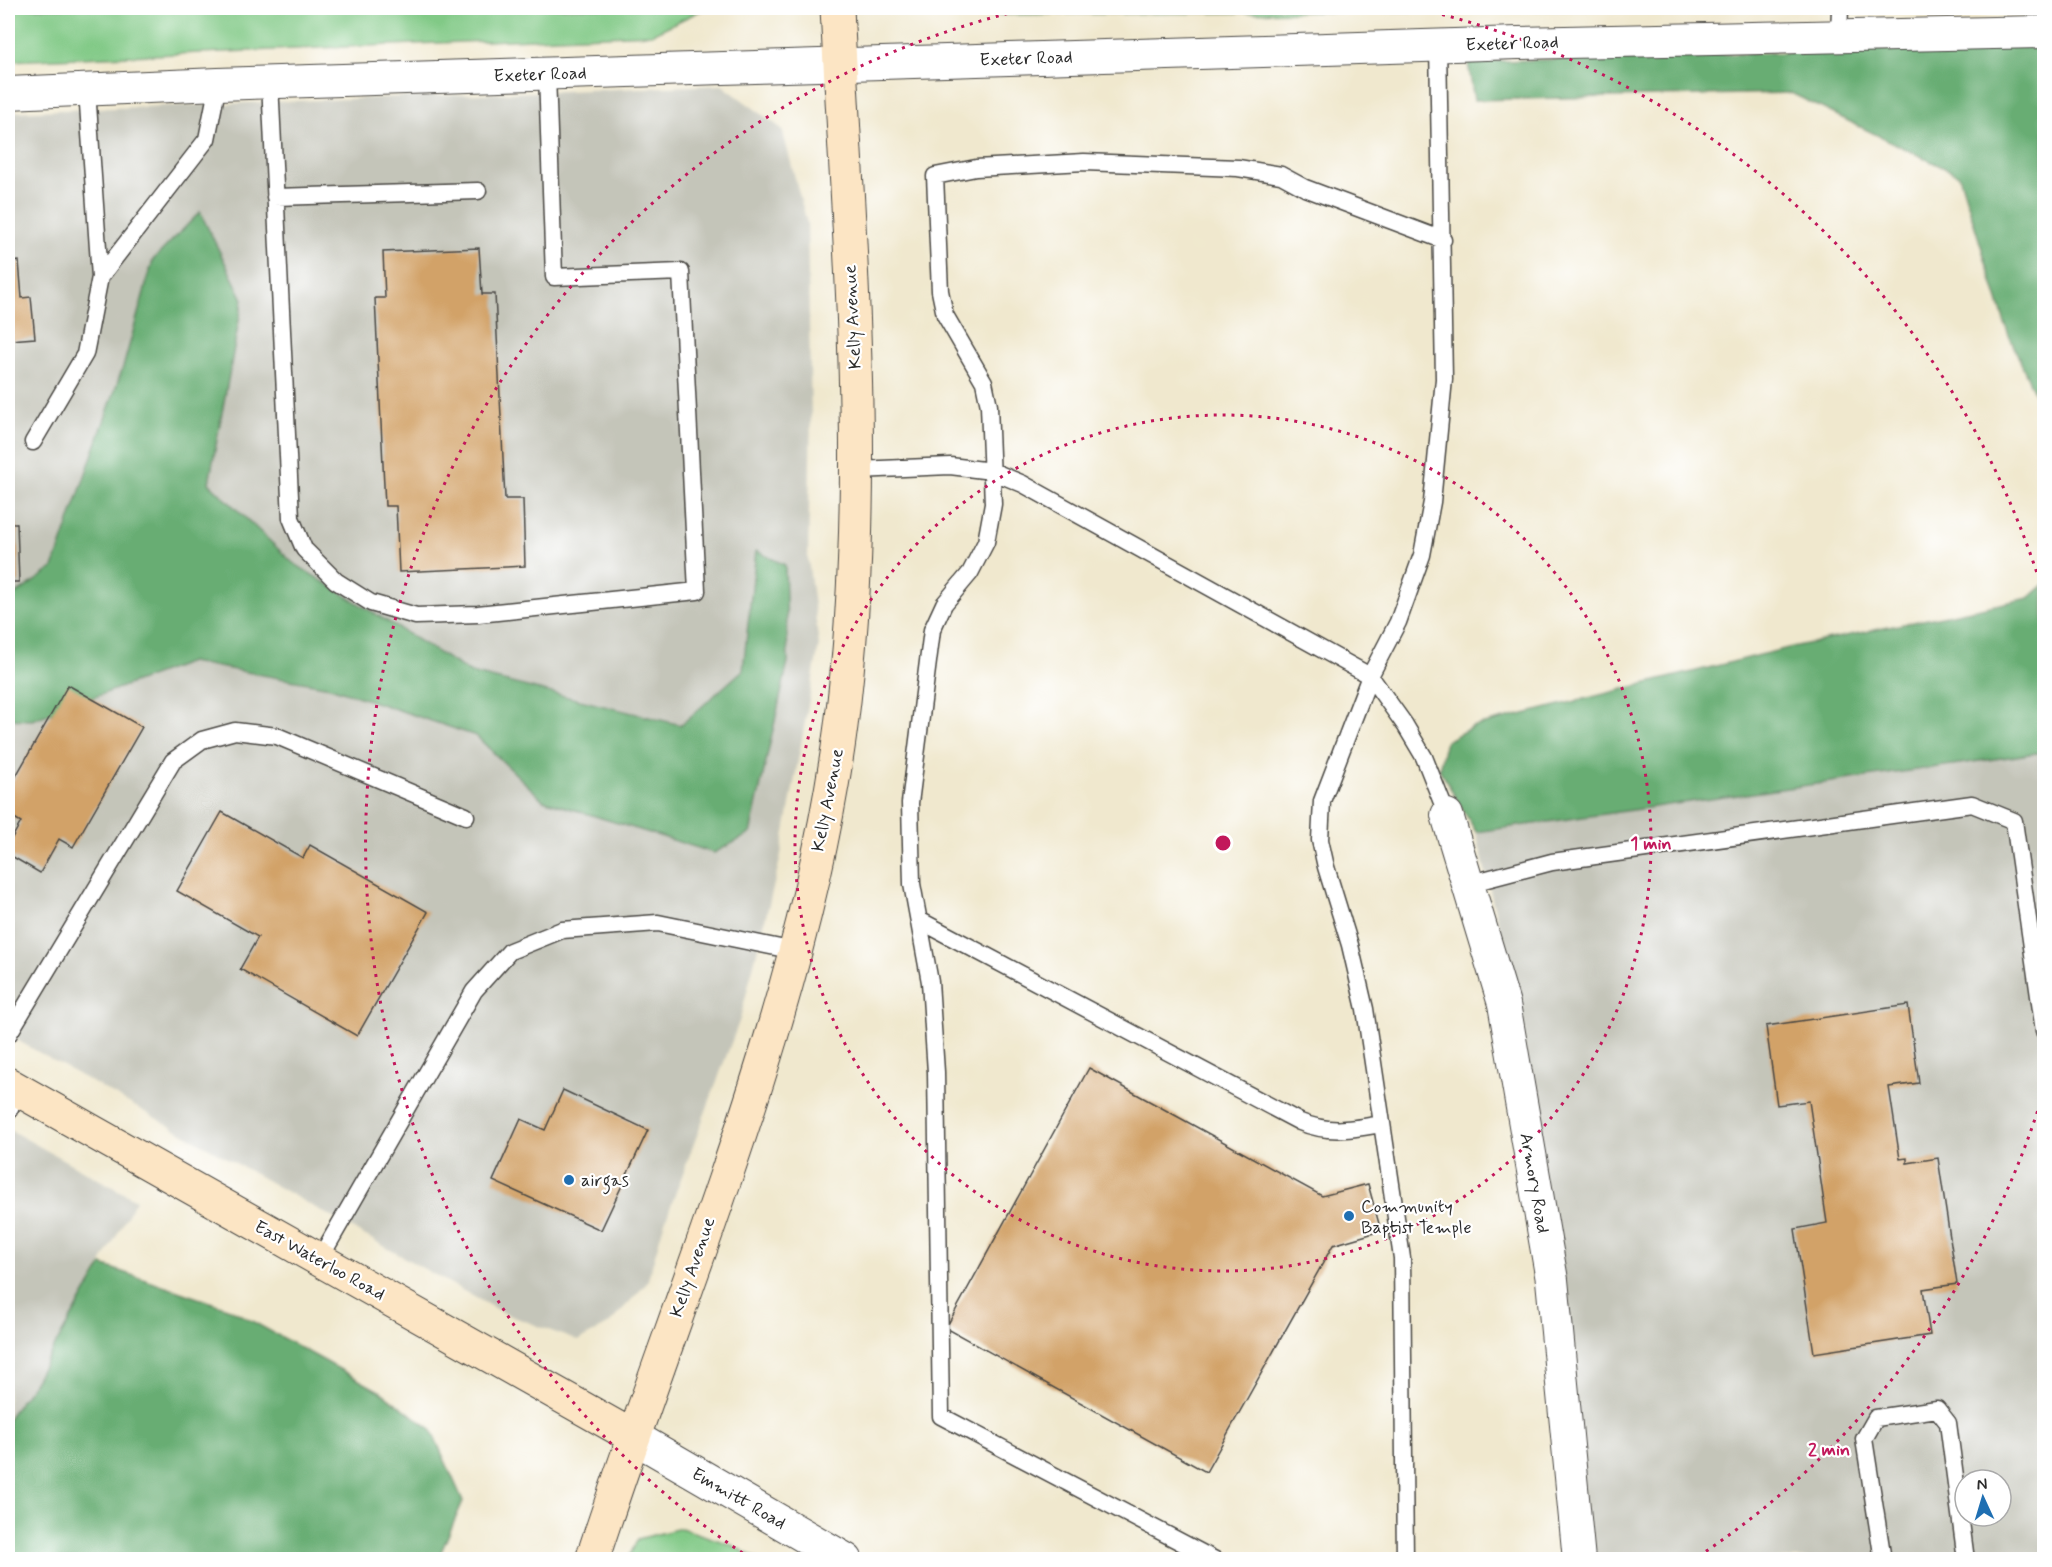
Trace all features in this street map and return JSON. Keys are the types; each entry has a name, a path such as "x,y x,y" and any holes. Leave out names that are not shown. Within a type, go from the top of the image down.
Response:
{"main road":[{"name":"Kelly Avenue","path":"592,1560 632,1436 735,1142 795,951 829,802 854,604 858,470 837,8"},
{"name":"East Waterloo Road","path":"11,1096 319,1260 632,1436"}],"street":[{"name":"Exeter Road","path":"8,93 270,82 1438,45 1840,22 2044,32"},
{"name":"Armory Road","path":"1447,815 1503,1004 1552,1280 1578,1560"},
{"name":"Emmitt Road","path":"632,1436 846,1560"}],"lane":[{"path":"1405,1560 1402,1258 1365,1010 1350,945 1320,840 1322,801 1370,676 1398,622 1422,555 1432,502 1444,379 1438,45"},
{"path":"270,82 291,518 304,549 336,581 371,603 416,616 478,614 696,591 681,272 554,277 548,74"},
{"path":"100,277 207,139 218,84"},
{"path":"33,442 85,354 100,277 87,90"},
{"path":"1215,1560 941,1416 936,1072 930,982 912,884 910,803 932,630 944,604 970,573 986,542 993,504 989,406 984,382 945,315 940,291 935,176 976,168 1084,162 1238,168 1281,176 1305,188 1443,240"},
{"path":"275,197 478,190"},
{"path":"858,470 950,466 992,471 1023,484 1370,676 1406,725 1424,757 1447,815"},
{"path":"8,1035 173,761 202,740 235,731 277,736 466,816"},
{"path":"1468,884 1552,862 1972,804 2014,821 2044,1030"},
{"path":"919,920 1300,1122 1320,1130 1340,1131 1382,1124"},
{"path":"319,1260 474,991 510,951 562,930 658,923 795,951"},
{"path":"1883,1560 1864,1439 1876,1418 1937,1409 1948,1424 1966,1560"}],"shaded area":[{"path":"722,85 782,129 807,223 811,415 808,559 819,645 780,860 740,1019 663,1227 647,1283 608,1325 578,1341 501,1312 8,1035 8,112"},
{"path":"2044,752 2044,1559 1584,1559 1520,1015 1476,832"},
{"path":"8,1129 136,1200 61,1337 31,1387 8,1418"}],"green space":[{"path":"8,8 706,8 652,34 8,61"},
{"path":"958,8 1753,8 979,15"},
{"path":"2044,45 2044,415 2008,333 1959,175 1791,93 1474,100 1468,62"},
{"path":"200,212 243,299 209,483 293,563 471,673 681,725 743,670 756,551 785,565 788,662 750,834 714,853 543,800 476,736 330,687 190,662 32,720 8,719 8,600 53,568 124,364 153,260"},
{"path":"2044,585 2044,752 1476,832 1439,769 1446,741 1472,727 1792,647 2029,598"},
{"path":"102,1265 230,1309 381,1392 431,1429 463,1501 438,1559 8,1559 8,1418 31,1387"},
{"path":"681,1528 730,1544 757,1559 628,1559 638,1539"}],"building":[{"path":"479,248 482,294 495,294 505,499 523,499 525,566 399,572 396,506 385,506 375,298 385,298 383,252"},
{"path":"19,261 22,298 31,297 35,338 10,340 8,262"},
{"path":"8,523 17,523 19,582 8,582"},
{"path":"68,685 142,727 73,847 59,839 40,873 8,854 8,845 21,822 8,814 8,790"},
{"path":"222,812 303,858 310,845 428,912 357,1036 240,969 258,937 177,891"},
{"path":"1908,1005 1919,1083 1889,1087 1900,1159 1907,1158 1907,1163 1938,1158 1957,1284 1923,1289 1930,1335 1814,1353 1795,1229 1827,1223 1809,1101 1777,1105 1766,1026"},
{"path":"1089,1068 1322,1196 1368,1184 1381,1231 1333,1245 1206,1472 946,1328"},
{"path":"563,1090 648,1130 601,1230 493,1181 521,1119 545,1130"}],"place":[{"name":"airgas","path":"569,1180"},
{"name":"Community Baptist Temple","path":"1349,1216"}]}
